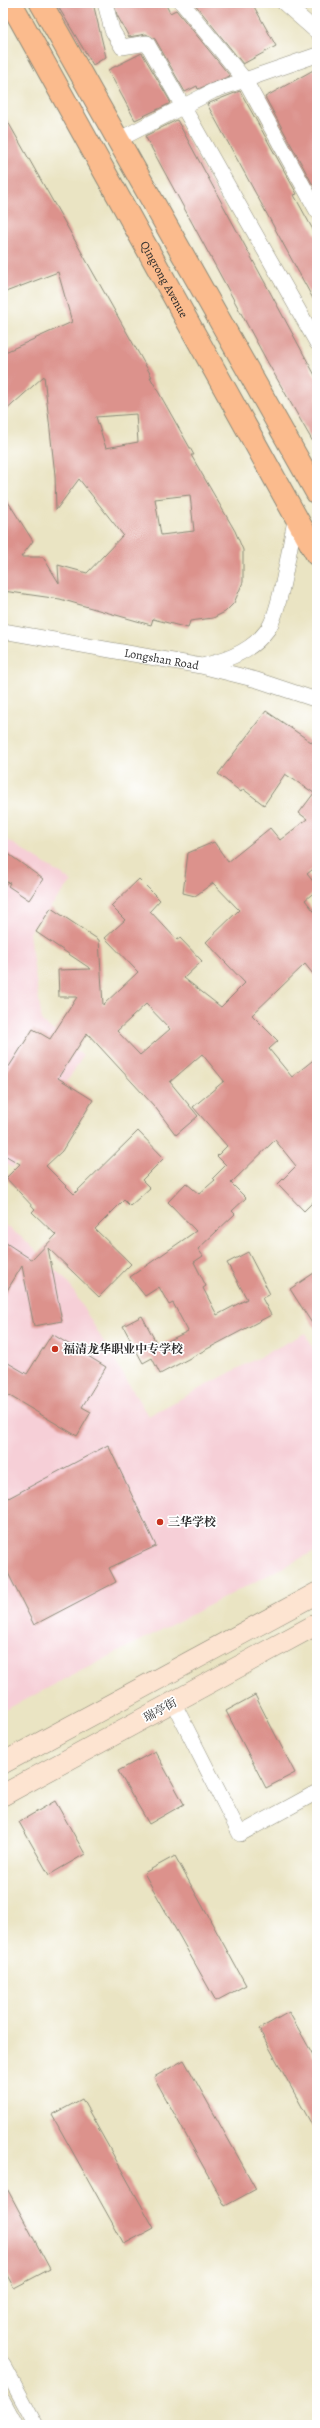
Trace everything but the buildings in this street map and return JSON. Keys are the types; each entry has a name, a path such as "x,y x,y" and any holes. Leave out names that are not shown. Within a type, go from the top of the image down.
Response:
{"main road":[{"name":"Qingrong Avenue","path":"11,3 317,555"},
{"path":"41,3 317,493"},
{"path":"3,1763 317,1593"},
{"name":"瑞亭街","path":"3,1795 317,1624"}],"street":[{"path":"105,3 112,30 122,47 147,43 317,343"},
{"path":"182,3 245,80 317,211"},
{"path":"284,3 317,32"},
{"path":"118,140 214,92 317,55"},
{"path":"201,666 227,660 249,648 268,629 276,610 296,516"},
{"name":"Longshan Road","path":"3,631 201,666 257,680 317,700"},
{"path":"173,1702 240,1834 317,1792"},
{"path":"3,2364 36,2425"},
{"path":"3,2401 16,2425"}],"shaded area":[{"path":"3,837 72,881 29,933 42,1021 83,1056 13,1168 3,1163"},
{"name":"三华学校","path":"3,1224 24,1239 68,1282 148,1416 305,1333 317,1355 317,1550 3,1711"}],"place":[{"name":"福清龙华职业中专学校","path":"55,1349"},
{"name":"三华学校","path":"160,1522"}]}
